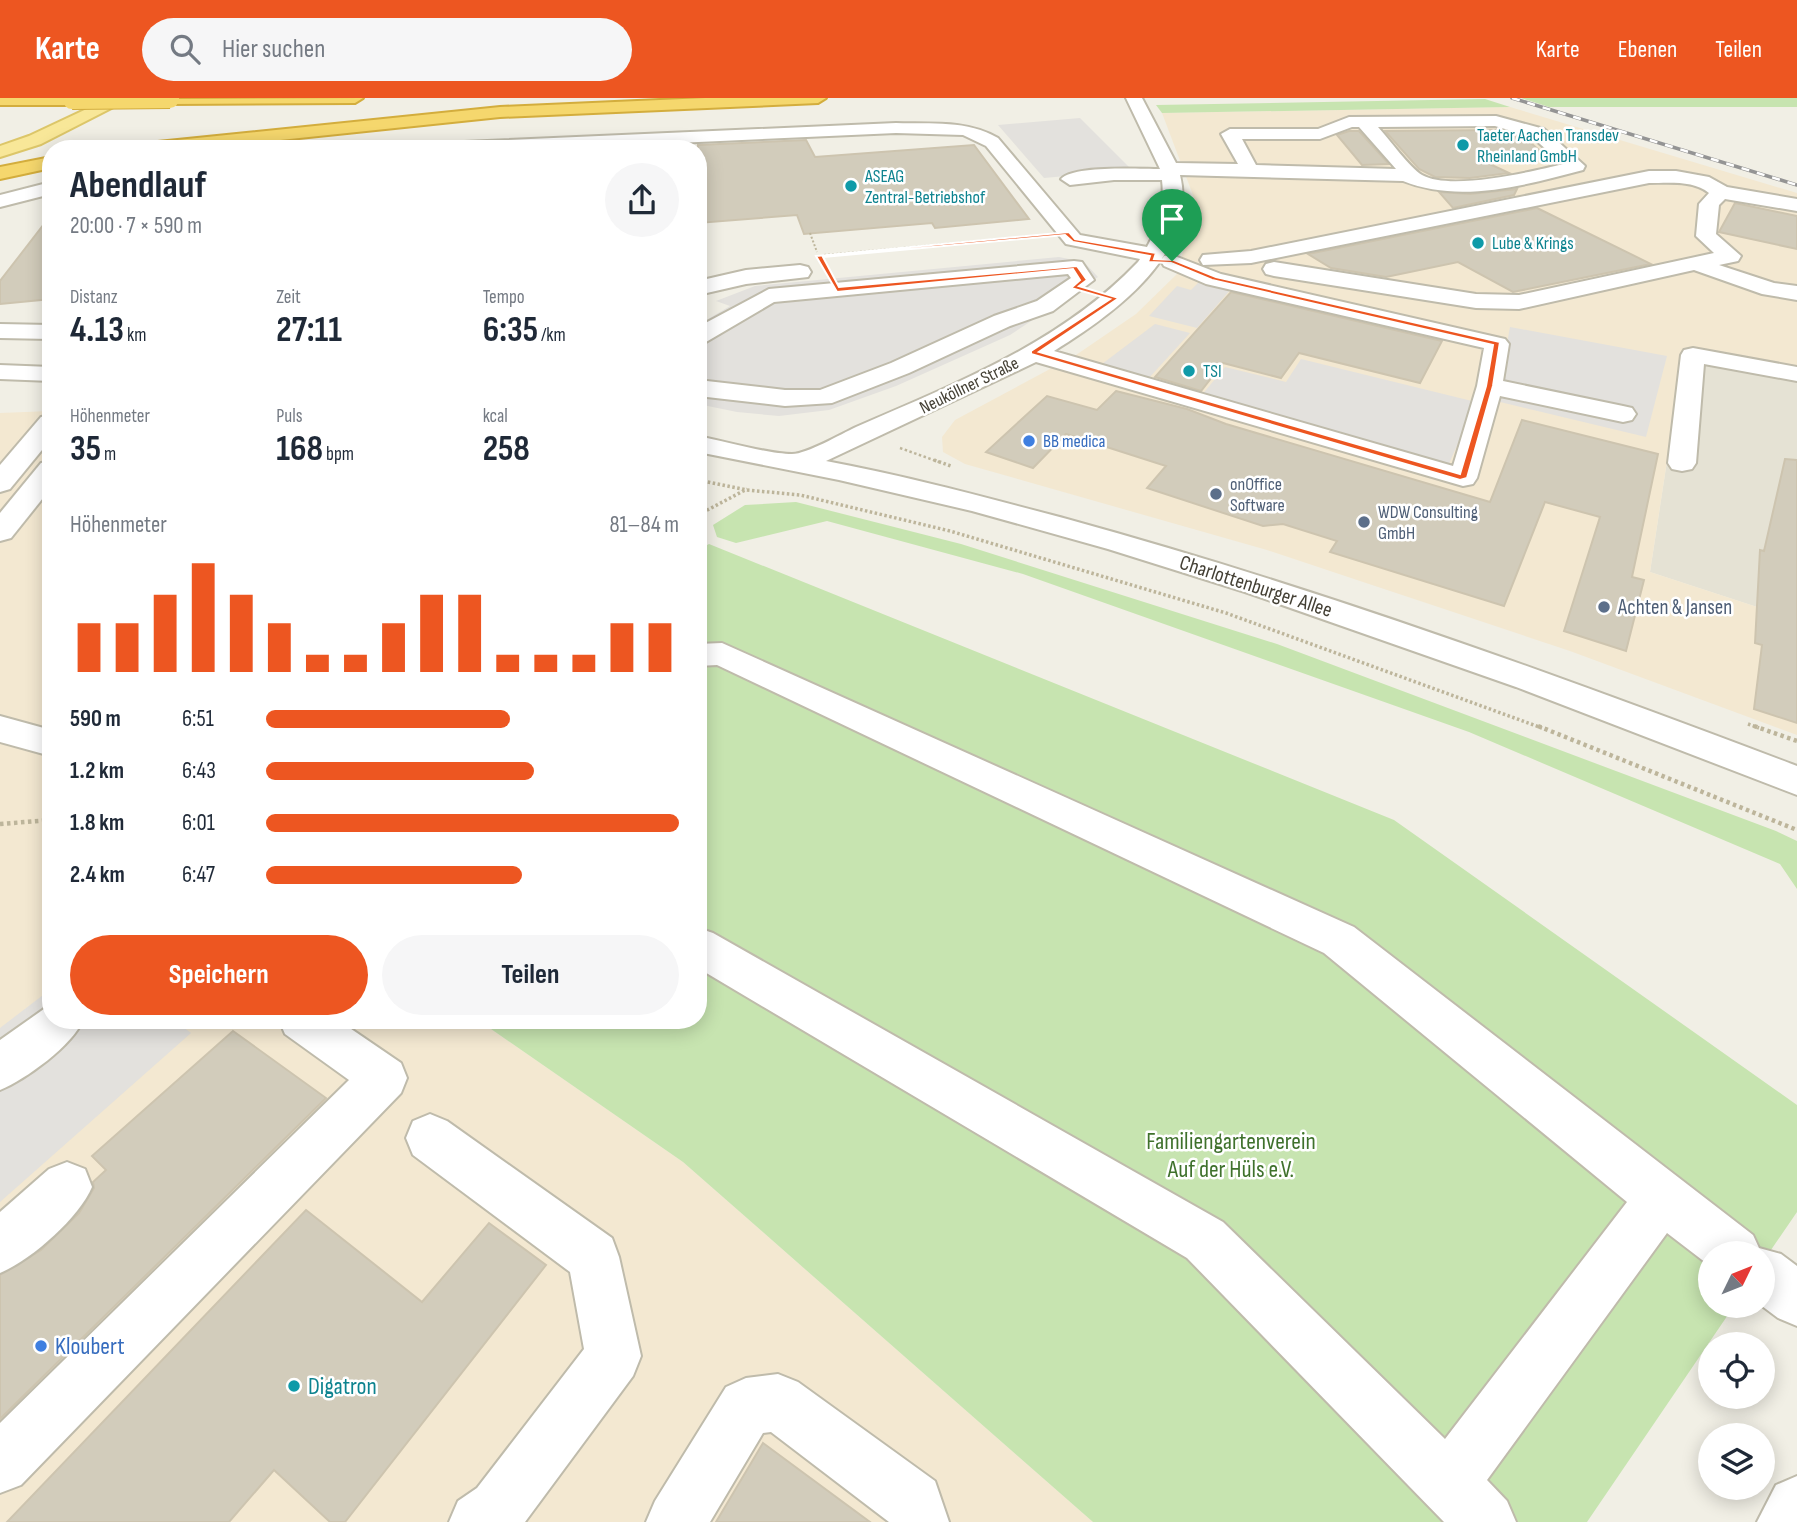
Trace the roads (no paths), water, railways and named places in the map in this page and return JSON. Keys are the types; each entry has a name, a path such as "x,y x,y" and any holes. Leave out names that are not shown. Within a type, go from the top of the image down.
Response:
{"highway":[{"path":"0,100 355,98"},
{"path":"226,140 500,112 818,98"},
{"path":"35,140 35,148 42,152"},
{"path":"0,173 42,164"}],"main road":[{"path":"0,152 35,140 123,98"},
{"path":"0,165 22,154 35,140"}],"street":[{"name":"Neuköllner Straße","path":"798,463 984,379 1033,353 1116,298 1159,259 1173,192 1170,172 1135,98"},
{"path":"1070,178 1250,170 1406,175 1424,184 1448,186 1529,178 1576,166 1538,133 1496,121 1349,122 1320,134 1230,134 1250,170"},
{"path":"1364,122 1404,163 1409,172 1406,175"},
{"path":"623,140 896,128 964,130 979,134 992,142 1070,237 1159,259 1214,279 1499,336 1490,386 1463,478 1033,353"},
{"path":"1159,259 1211,260 1251,257 1649,177 1676,177 1709,183 1721,192 1797,205"},
{"path":"0,201 42,190"},
{"path":"1211,260 1476,301 1519,302 1730,256 1706,236 1709,204 1721,192"},
{"path":"1049,246 1070,237"},
{"path":"707,286 822,263 1061,250 1085,253 1120,267 1135,278"},
{"path":"1696,264 1770,289 1797,293"},
{"path":"707,332 768,296 1074,267 1083,280 1045,306 1002,321 900,368 823,398 785,398 707,389"},
{"path":"1074,287 1116,298"},
{"path":"1021,316 1067,332"},
{"path":"0,331 42,332"},
{"path":"1682,463 1693,355 1797,374"},
{"path":"0,372 42,374"},
{"path":"1490,386 1623,414"},
{"path":"0,483 42,433"},
{"name":"Charlottenburger Allee","path":"707,446 901,486 1098,538 1271,589 1479,661 1797,781"},
{"path":"0,532 42,480"},
{"path":"707,654 722,654 1339,940 1719,1241"},
{"path":"0,729 42,741"},
{"path":"707,951 1205,1240 1486,1522"},
{"path":"0,1068 50,1029"},
{"path":"0,1464 384,1078 314,1029"},
{"path":"430,1138 593,1257 613,1356 498,1509 479,1522"},
{"path":"0,1247 67,1187"},
{"path":"1448,1483 1662,1198"},
{"path":"1775,1283 1797,1299"},
{"path":"676,1522 746,1407 778,1402 914,1502 919,1522"},
{"path":"1787,1522 1797,1506"}],"railway":[{"path":"1512,98 1797,185"}],"place":[{"name":"Taeter Aachen Transdev Rheinland GmbH","path":"1463,145"},
{"name":"ASEAG Zentral-Betriebshof","path":"851,186"},
{"name":"Lube & Krings","path":"1478,243"},
{"name":"TSI","path":"1189,371"},
{"name":"BB medica","path":"1029,441"},
{"name":"onOffice Software","path":"1216,494"},
{"name":"WDW Consulting GmbH","path":"1364,522"},
{"name":"Achten & Jansen","path":"1604,607"},
{"name":"Kloubert","path":"41,1346"},
{"name":"Digatron","path":"294,1386"}],"park label":[{"name":"Familiengartenverein Auf der Hüls e.V.","path":"1231,1155"}]}
